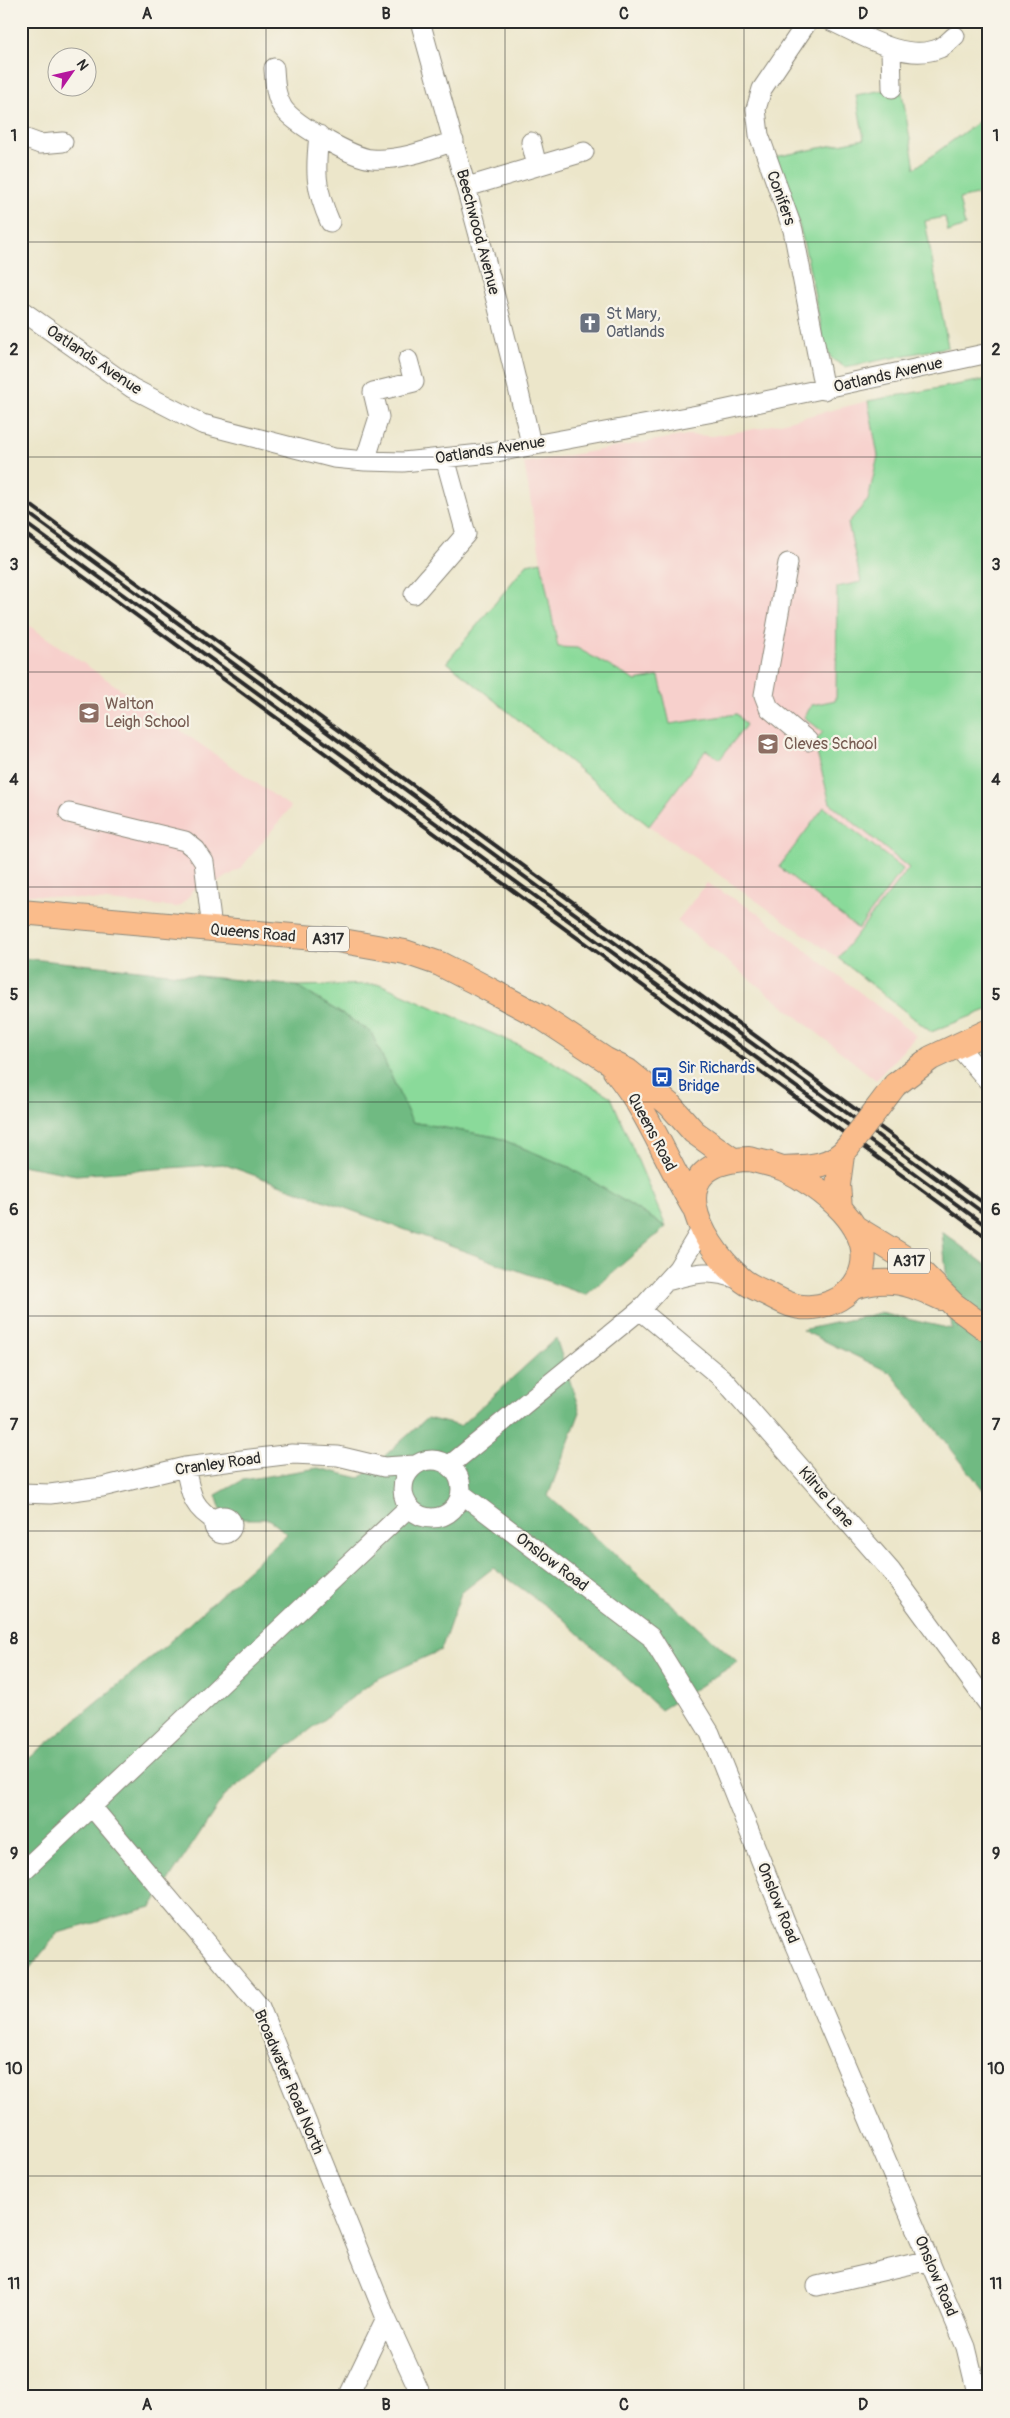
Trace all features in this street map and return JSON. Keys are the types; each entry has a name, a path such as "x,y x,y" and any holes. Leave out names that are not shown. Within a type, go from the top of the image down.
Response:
{"main road":[{"name":"Queens Road","path":"21,912 337,940 405,952 440,964 541,1017 606,1060 628,1071 655,1091 694,1132 733,1160"},
{"path":"840,1208 838,1185 845,1151 894,1085 914,1068 957,1045 989,1031"},
{"name":"Queens Road","path":"606,1060 640,1104 672,1170 693,1206"},
{"path":"781,1168 817,1166 845,1151"},
{"path":"749,1159 781,1168 800,1178 840,1208 856,1228 863,1243 861,1274 854,1287 841,1298 826,1305 802,1308 792,1306 741,1280 719,1256 701,1230 693,1206 694,1191 701,1178 720,1162 733,1160 749,1159"},
{"name":"A317","path":"856,1228 910,1261 954,1305 989,1331"},
{"name":"A317","path":"854,1287 869,1282 896,1281 916,1287 954,1305"}],"street":[{"name":"Beechwood Avenue","path":"420,21 467,187 516,374 531,444"},
{"name":"Conifers","path":"808,21 762,89 756,109 759,135 793,230 824,390"},
{"path":"831,21 891,49 921,52 941,48 955,36"},
{"path":"891,49 892,88"},
{"path":"274,68 276,93 284,109 319,136 345,150 371,159 421,152 454,141"},
{"path":"319,136 315,172 318,191 330,222"},
{"path":"21,137 40,144 63,142"},
{"path":"530,142 537,166"},
{"path":"467,187 584,152"},
{"name":"Oatlands Avenue","path":"21,310 132,388 202,424 325,456 365,461 403,462 491,453 531,444 664,422 989,354"},
{"path":"365,461 379,417 373,392 414,382 408,360"},
{"path":"414,594 466,534 445,458"},
{"path":"788,563 764,695 769,708 808,741"},
{"path":"69,813 185,841 196,850 204,862 212,929"},
{"path":"957,1045 989,1082"},
{"path":"450,1465 640,1310 678,1268 701,1230"},
{"path":"667,1281 702,1272 719,1272 741,1280"},
{"name":"Kilrue Lane","path":"640,1310 724,1380 892,1572 989,1705"},
{"name":"Cranley Road","path":"21,1493 50,1494 102,1487 185,1467 292,1454 338,1456 384,1467 415,1464"},
{"path":"431,1459 441,1461 450,1465 458,1474 462,1494 457,1505 450,1513 441,1517 420,1516 409,1507 403,1492 404,1481 408,1472 415,1464 431,1459"},
{"path":"185,1467 194,1502 203,1514 216,1521"},
{"name":"Onslow Road","path":"462,1494 651,1637 705,1725 795,1946 966,2347 978,2397"},
{"path":"21,1873 409,1507"},
{"name":"Broadwater Road North","path":"92,1807 260,2007 386,2318 422,2397"},
{"path":"817,2286 929,2260"},
{"path":"348,2397 386,2318"}],"shaded area":[{"name":"Cleves School","path":"989,379 989,1009 931,1032 838,958 649,826 447,662 527,564 541,561 524,463 687,435 713,436 760,428 868,401"},
{"name":"Walton Leigh School","path":"21,620 291,807 241,868 215,884 193,889 188,898 178,907 21,894"},
{"path":"707,883 758,913 916,1036 876,1080 677,921"}],"green space":[{"path":"901,87 915,168 989,114 989,192 959,199 965,226 948,232 945,217 925,221 948,347 845,367 832,359 823,343 805,248 792,203 775,157 864,139 856,95"},
{"path":"989,379 989,1009 931,1032 838,958 909,868 830,803 814,742 823,732 804,717 812,705 836,700 837,587 861,582 848,523 868,500 878,456 868,401"},
{"path":"541,561 558,647 577,648 636,681 659,676 670,724 737,714 746,725 720,759 706,750 649,826 447,662 527,564"},
{"path":"824,807 903,869 858,929 779,867"},
{"path":"21,958 297,986 371,1032 412,1122 496,1137 569,1167 666,1227 586,1295 223,1164 76,1175 21,1165"},
{"path":"380,984 543,1056 611,1097 666,1227 569,1167 496,1137 412,1122 371,1032 297,986"},
{"path":"942,1232 989,1267 989,1497 891,1373 802,1330 880,1313 952,1329"},
{"path":"556,1338 580,1412 548,1496 738,1662 661,1710 561,1617 493,1568 461,1593 441,1650 375,1680 225,1795 151,1907 58,1933 21,1979 21,1765 165,1646 287,1534 269,1519 224,1519 216,1495 243,1480 318,1468 360,1478 427,1418 460,1426"}],"railway":[{"path":"21,498 989,1207"},
{"path":"21,508 989,1217"},
{"path":"21,520 989,1228"},
{"path":"21,531 989,1239"}],"place":[{"name":"St Mary, Oatlands","path":"590,323"},
{"name":"Walton Leigh School","path":"89,713"},
{"name":"Cleves School","path":"768,744"},
{"name":"Sir Richards Bridge","path":"662,1077"}]}
